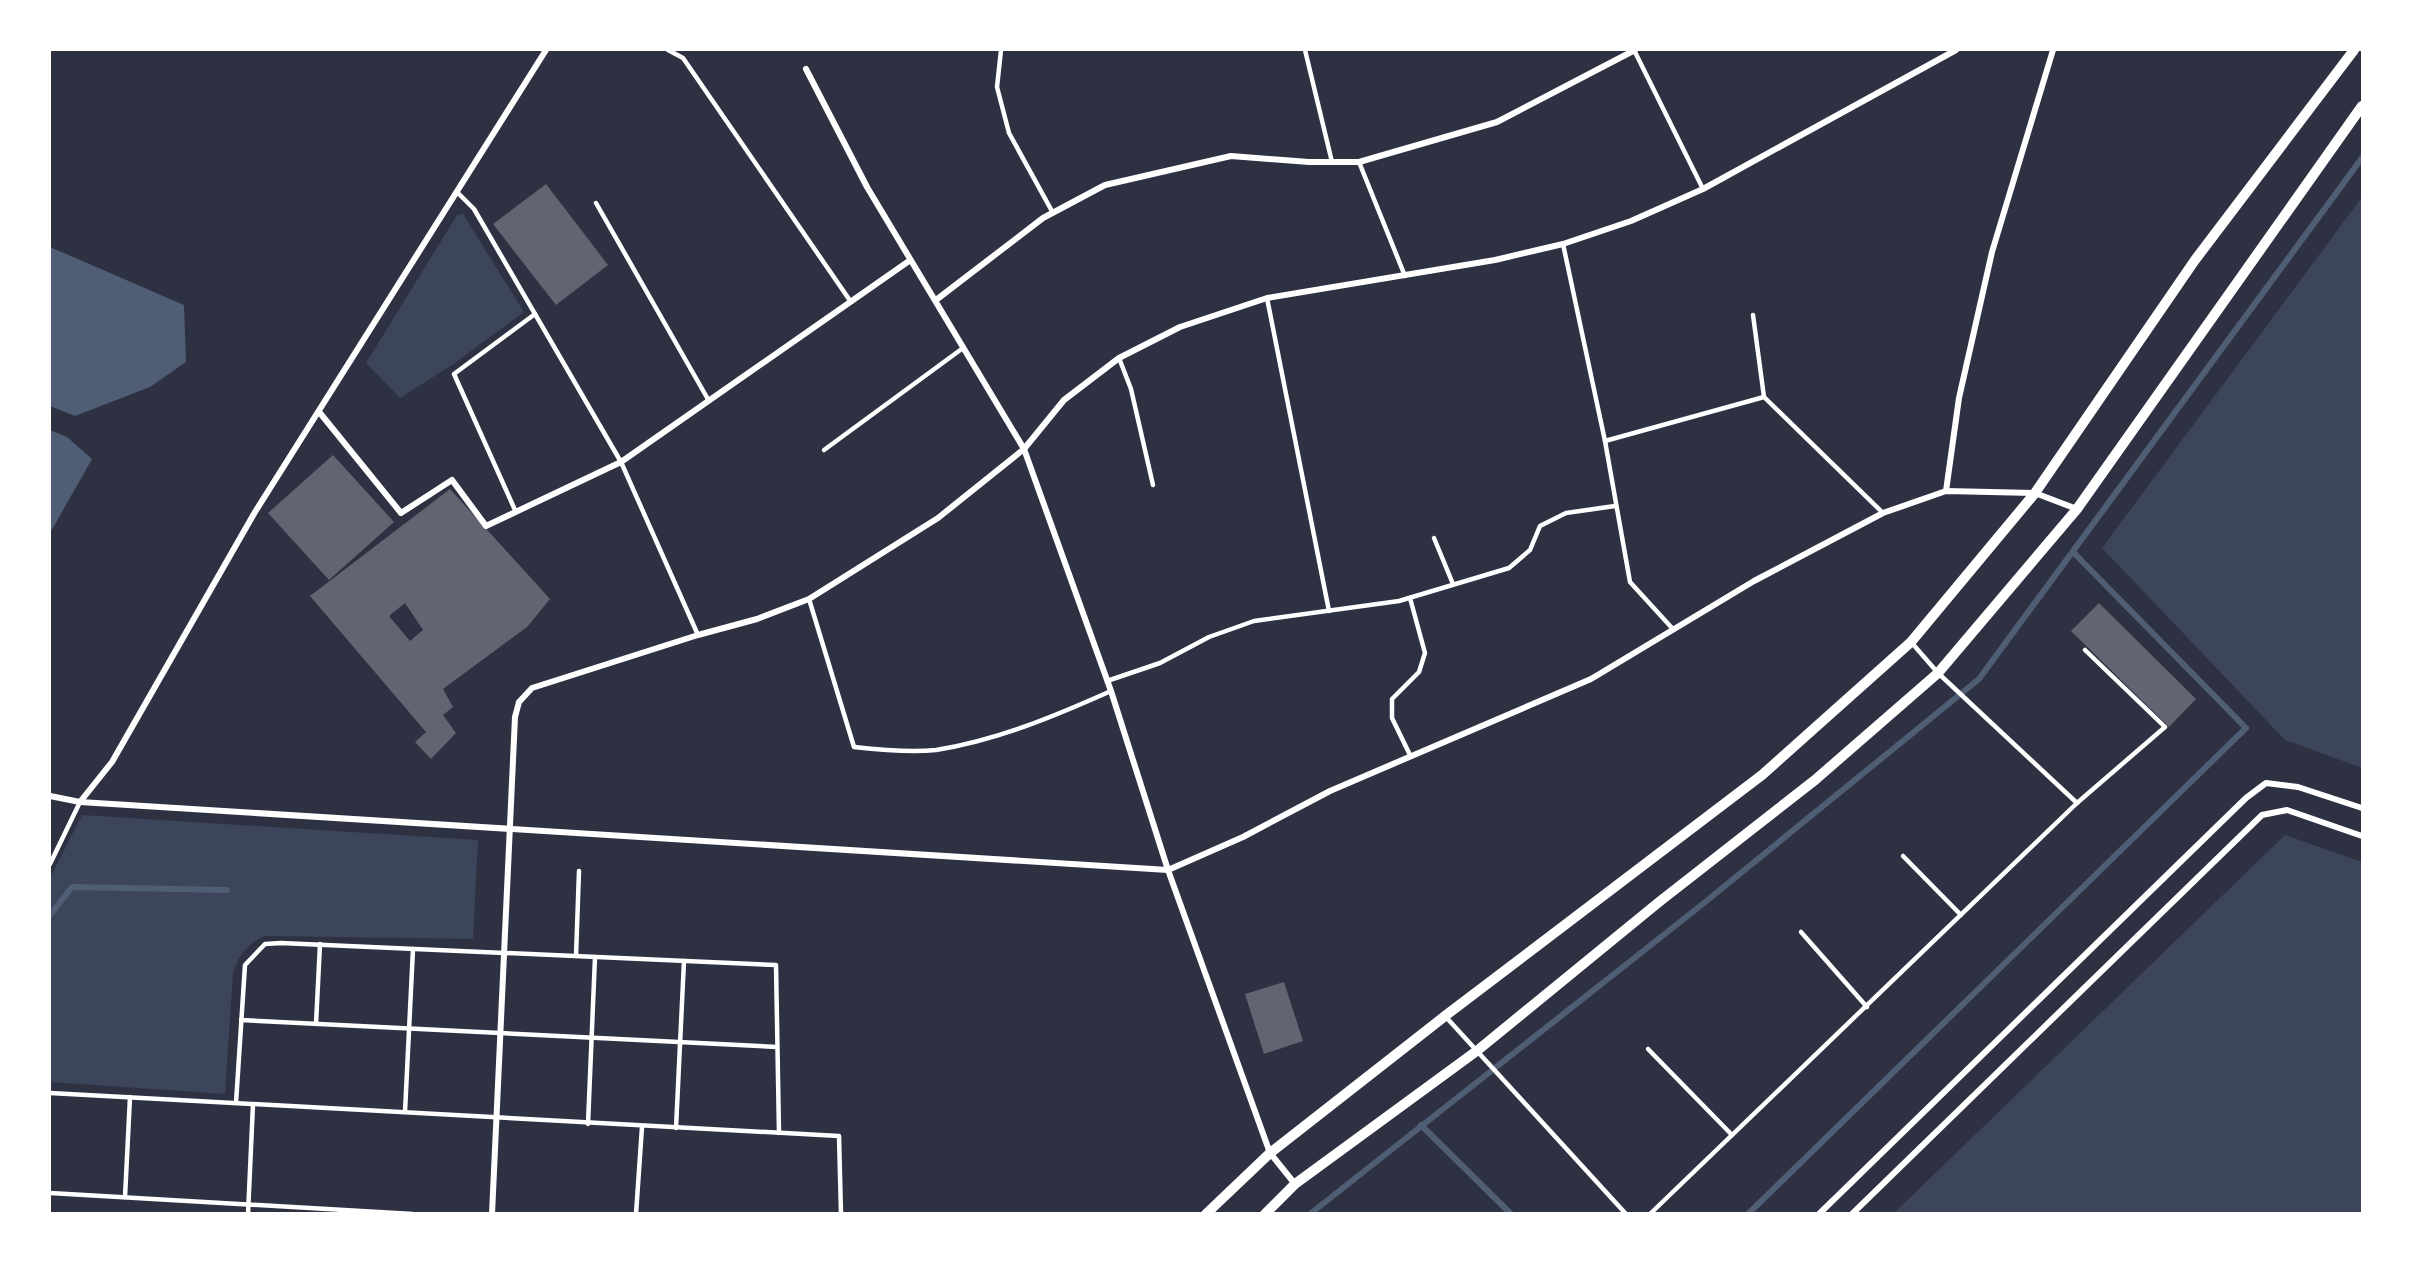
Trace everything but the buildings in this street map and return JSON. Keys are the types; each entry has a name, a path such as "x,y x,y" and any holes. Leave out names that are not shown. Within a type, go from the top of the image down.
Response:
{"street":[{"path":"80,801 112,762 255,512 320,413 546,50"},
{"path":"936,300 1053,213 1105,185 1231,156 1359,162 1497,122 1634,50"},
{"path":"492,1214 506,954 515,717 519,702 532,688 698,635 757,619 808,600 938,518 1024,450 1064,400 1119,358 1180,327 1267,298 1495,260 1563,244 1630,221 1703,189 1956,50"},
{"path":"1946,491 1959,398 1992,252 2053,50"},
{"path":"1206,1214 1270,1153 1445,1016 1762,775 1911,642 2035,493 2195,260 2354,50"},
{"path":"806,69 867,187 909,261 936,300 1024,450 1111,691 1168,870 1270,1153 1295,1184"},
{"path":"1265,1214 1295,1184 1478,1050 1659,902 1815,780 1938,673 2077,509 2362,106"},
{"path":"320,413 401,513 452,480 486,526 515,510 621,462 909,261"},
{"path":"50,796 80,801 1168,870 1243,837 1330,791 1590,679 1754,580 1883,513 1946,491 2035,493 2077,509"},
{"path":"1819,1214 2246,798 2266,783 2298,786 2362,808"},
{"path":"1852,1214 2262,815 2287,810 2362,836"}],"lane":[{"path":"668,50 682,58 851,302"},
{"path":"1000,50 997,87 1009,133 1053,213"},
{"path":"1305,50 1332,162"},
{"path":"1634,50 1703,189"},
{"path":"1359,162 1405,276"},
{"path":"457,192 474,209 621,462 698,635"},
{"path":"596,203 709,402"},
{"path":"1563,244 1605,441 1630,582 1672,628"},
{"path":"1267,298 1329,611"},
{"path":"515,510 454,374 535,314"},
{"path":"1753,315 1764,397 1883,513"},
{"path":"824,450 963,348"},
{"path":"1119,358 1131,389 1153,485"},
{"path":"1605,441 1764,397"},
{"path":"1107,681 1160,663 1209,637 1254,621 1410,598 1509,568 1530,550 1540,526 1566,513 1615,506"},
{"path":"1434,538 1453,584"},
{"path":"1410,598 1425,652 1419,672 1392,699 1392,718 1410,755"},
{"path":"808,600 854,747 880,750 936,750 1035,725 1111,691"},
{"path":"1911,642 1938,673 2077,803"},
{"path":"1650,1214 2077,803 2165,727 2085,650"},
{"path":"50,864 80,801"},
{"path":"1903,856 1961,915"},
{"path":"576,956 579,871"},
{"path":"1801,932 1867,1007"},
{"path":"316,1024 320,944"},
{"path":"236,1103 245,965 265,945 320,944 776,965 778,1133"},
{"path":"405,1113 413,949"},
{"path":"588,1124 595,957"},
{"path":"676,1128 684,961"},
{"path":"1445,1016 1626,1214"},
{"path":"241,1020 501,1035 777,1047"},
{"path":"1648,1049 1732,1135"},
{"path":"50,1093 839,1136 841,1214"},
{"path":"125,1197 130,1097"},
{"path":"248,1214 253,1104"},
{"path":"636,1214 642,1127"},
{"path":"50,1193 413,1214"}],"shaded area":[{"path":"2362,197 2362,768 2285,740 2102,548"},
{"path":"463,214 524,312 452,365 400,398 366,363 457,215"},
{"path":"50,247 184,305 186,362 150,387 75,416 50,406"},
{"path":"50,430 67,437 92,459 50,533"},
{"path":"82,815 478,840 473,939 265,936 253,942 245,950 233,972 225,1094 50,1082 50,878"},
{"path":"2285,835 2362,862 2362,1213 1894,1213"}],"waterway":[{"path":"1310,1214 1699,907 1979,679 2362,158"},
{"path":"1748,1214 2246,728 2073,552"},
{"path":"50,915 72,887 227,890"},
{"path":"1421,1125 1511,1214"}]}
